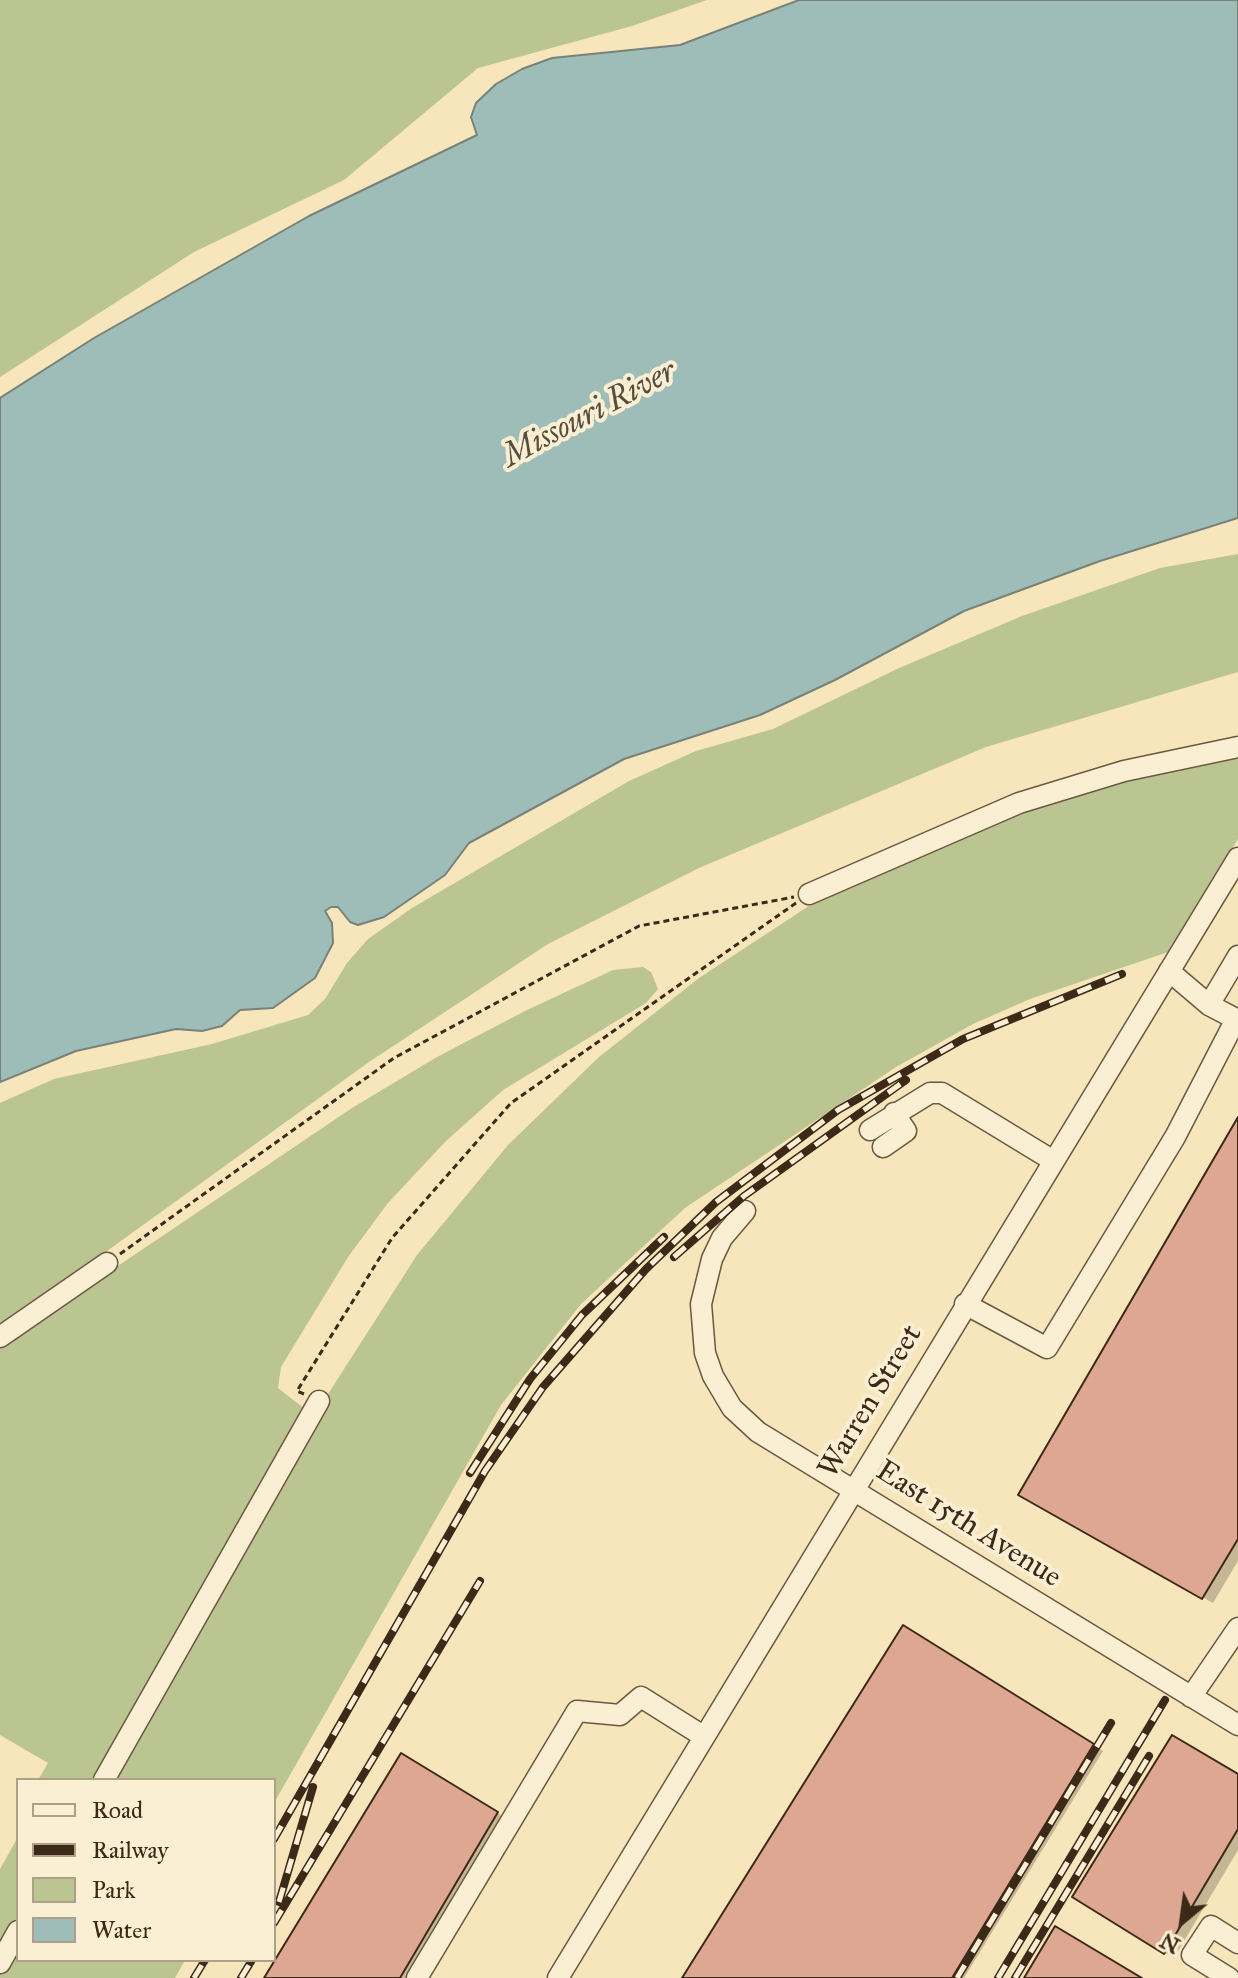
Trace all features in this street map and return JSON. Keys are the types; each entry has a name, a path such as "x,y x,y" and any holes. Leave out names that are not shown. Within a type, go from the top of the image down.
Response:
{"street":[{"path":"809,894 1019,803 1124,771 1238,747"},
{"name":"Warren Street","path":"558,1978 852,1489 1238,858"},
{"path":"1209,1005 1238,956"},
{"path":"965,1304 1047,1348 1175,1137 1236,1019 1209,1005 1169,971"},
{"path":"870,1130 930,1093 942,1093 1052,1160"},
{"path":"883,1147 906,1131 894,1113"},
{"name":"East 15th Avenue","path":"745,1211 722,1238 704,1292 701,1328 713,1376 732,1408 749,1425 1238,1725"},
{"path":"0,1337 107,1263"},
{"path":"105,1778 319,1401"},
{"path":"1191,1697 1238,1628"},
{"path":"417,1978 577,1711 620,1715 641,1697 703,1736"},
{"path":"1229,1978 1192,1955 1211,1926 1238,1943"},
{"path":"0,1963 16,1935"}],"path":[{"path":"107,1263 394,1058 639,926 809,894"},
{"path":"319,1401 297,1391 392,1238 511,1103 809,894"}],"green space":[{"path":"0,0 707,0 632,26 478,68 344,180 194,252 0,377"},
{"path":"1238,554 1238,672 986,747 699,868 548,944 369,1062 99,1259 109,1272 352,1108 437,1057 527,1010 613,970 643,967 651,972 658,989 646,1003 503,1090 445,1142 388,1203 348,1257 281,1367 278,1388 314,1416 417,1255 508,1145 599,1057 699,978 818,900 953,836 1118,779 1238,751 1238,839 1171,951 1030,999 973,1024 896,1067 685,1208 581,1304 501,1405 276,1799 276,1778 39,1778 48,1763 0,1735 0,1103 54,1079 212,1044 308,1015 325,999 347,963 368,939 412,908 629,781 696,751 773,729 897,669 1022,616 1160,568"},
{"path":"16,1841 16,1962 184,1962 175,1978 0,1978 0,1869"}],"water":[{"name":"Missouri River","path":"799,0 1238,0 1238,518 1100,561 964,611 835,680 760,715 624,759 469,843 445,875 384,917 358,925 350,922 338,907 331,907 325,911 332,923 333,943 315,978 273,1008 240,1010 222,1026 202,1031 176,1029 76,1051 0,1082 0,398 94,338 309,216 477,135 471,117 476,103 496,84 522,69 552,58 680,45"}],"building":[{"path":"1238,1117 1238,1539 1202,1599 1018,1495"},
{"path":"903,1625 1094,1744 952,1978 682,1978"},
{"path":"1172,1735 1238,1774 1238,1829 1164,1954 1072,1897"},
{"path":"401,1753 498,1812 400,1978 264,1978"},
{"path":"1055,1926 1142,1978 1024,1978"}],"railway":[{"path":"276,1836 485,1471 543,1387 646,1269 716,1202 838,1110 963,1039 1122,974"},
{"path":"674,1257 744,1196 906,1080"},
{"path":"470,1473 530,1379 582,1315 664,1237"},
{"path":"276,1920 480,1581"},
{"path":"998,1978 1165,1700"},
{"path":"957,1978 1111,1723"},
{"path":"1015,1978 1149,1756"},
{"path":"279,1902 313,1787"},
{"path":"194,1978 204,1962"},
{"path":"241,1978 251,1962"}]}
